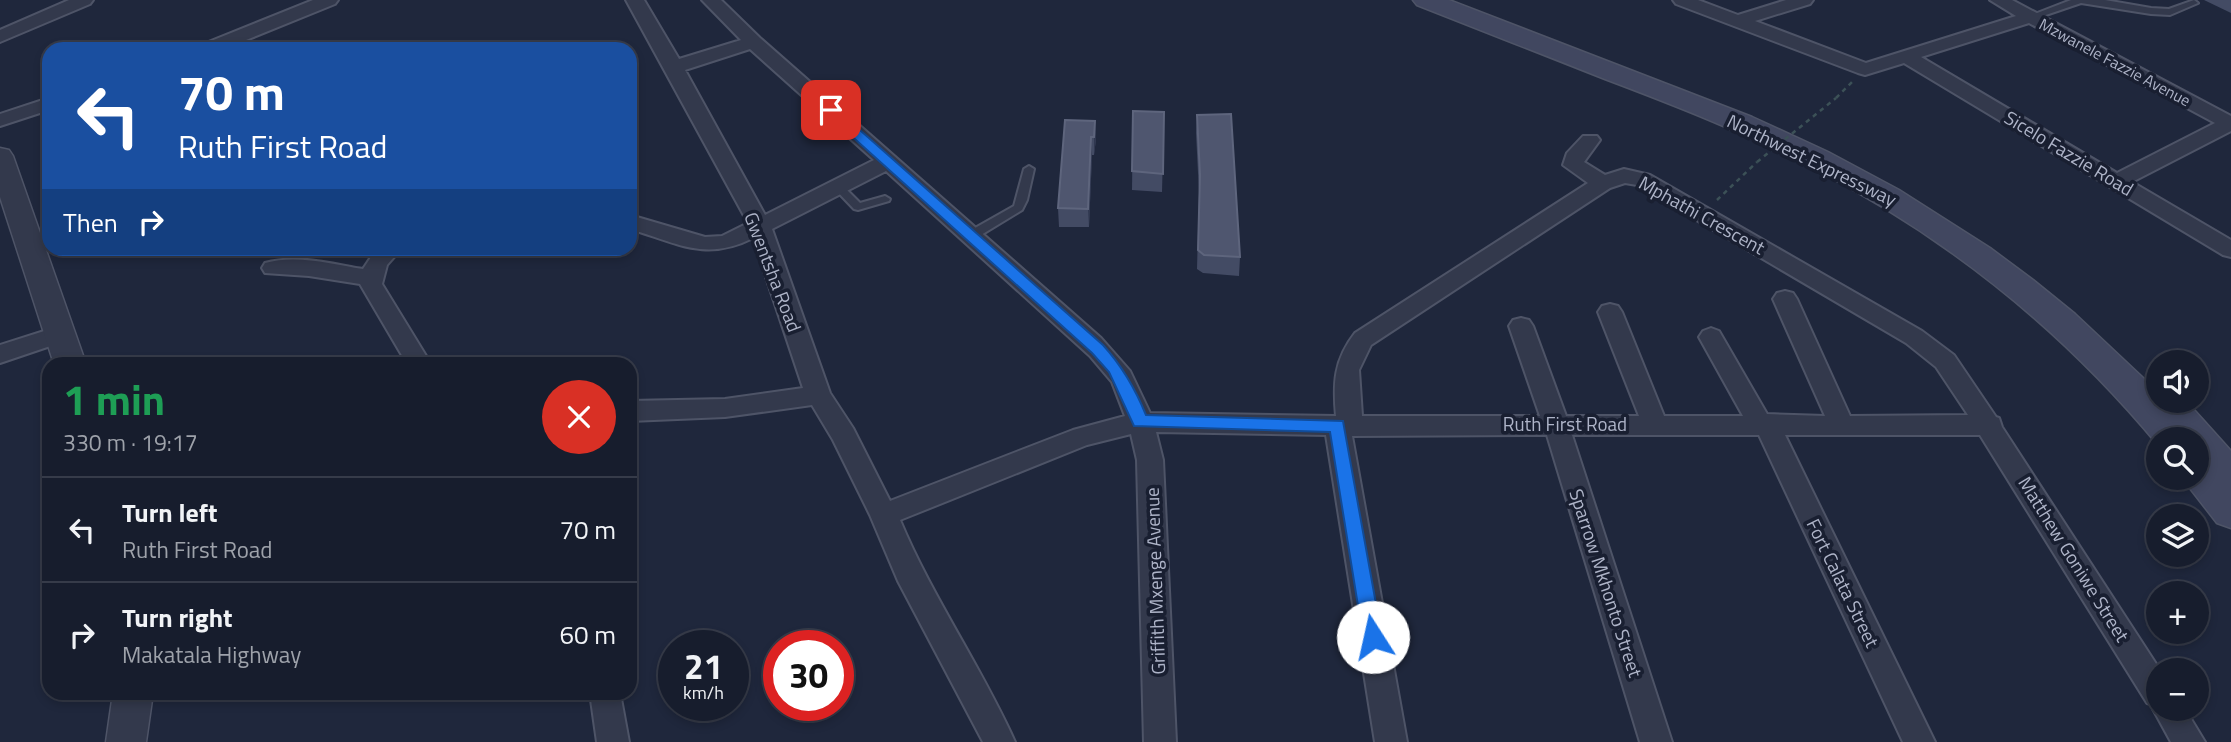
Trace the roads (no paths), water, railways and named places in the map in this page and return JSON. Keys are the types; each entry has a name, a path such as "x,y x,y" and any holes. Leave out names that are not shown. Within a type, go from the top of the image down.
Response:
{"main road":[{"name":"Northwest Expressway","path":"1426,0 1759,131 1841,170 1902,205 1978,255 2049,311 2112,370 2163,427"},
{"name":"Northwest Expressway","path":"1452,0 1731,108 1839,155 1906,191 1976,236 2036,280 2146,381"},
{"path":"2175,413 2231,477"},
{"path":"2209,484 2231,512"}],"street":[{"path":"0,37 84,0"},
{"path":"225,42 329,0"},
{"name":"Gwentsha Road","path":"635,0 760,226 818,395 844,435 884,515 908,573 999,742"},
{"name":"Griffith Mxenge Avenue","path":"710,0 753,42 1070,323 1115,368 1140,422 1150,460 1160,742"},
{"path":"1682,0 1865,69 2031,17"},
{"path":"1740,20 1804,0"},
{"name":"Mzwanele Fazzie Avenue","path":"1999,0 2231,123"},
{"path":"674,67 753,42"},
{"name":"Sicelo Fazzie Road","path":"1907,57 2231,250"},
{"path":"0,120 42,106"},
{"path":"2117,181 2231,123"},
{"path":"1590,140 1574,157 1573,165 1603,183"},
{"path":"0,156 68,357"},
{"path":"637,224 705,244 726,243 890,161"},
{"name":"Mphathi Crescent","path":"1391,742 1343,426 1347,361 1363,339 1603,183 1616,178 1634,177 1703,214 1923,343 1945,361 1990,425"},
{"path":"383,256 377,262 371,284 415,357"},
{"path":"273,268 309,268 371,278"},
{"path":"1785,299 1841,424"},
{"path":"1610,312 1654,424"},
{"name":"Sparrow Mkhonto Street","path":"1521,326 1556,424 1656,742"},
{"path":"0,354 60,334"},
{"name":"Fort Calata Street","path":"1711,337 1764,424 1919,742"},
{"path":"637,411 725,408 818,395"},
{"path":"884,515 1082,437 1140,422"},
{"name":"Ruth First Road","path":"1140,422 1343,426 1990,425"},
{"name":"Matthew Goniwe Street","path":"1990,425 2146,674"},
{"path":"126,742 132,700"},
{"path":"607,700 611,712 613,742"},
{"path":"2176,721 2189,742"}],"lane":[{"path":"2031,17 2080,0 2170,12 2193,3"},
{"path":"972,235 1018,208 1029,169"},
{"path":"838,187 858,207 884,199"}]}
